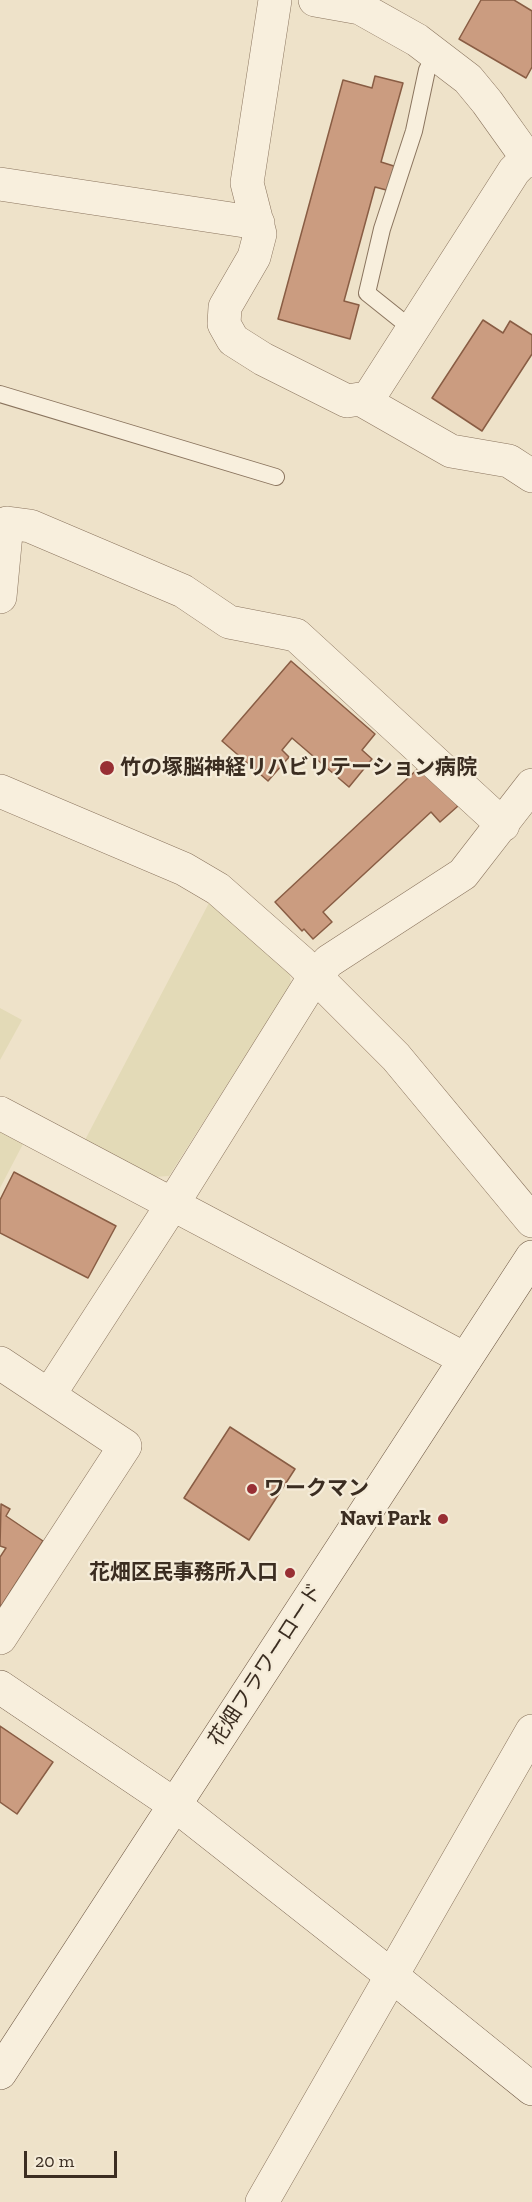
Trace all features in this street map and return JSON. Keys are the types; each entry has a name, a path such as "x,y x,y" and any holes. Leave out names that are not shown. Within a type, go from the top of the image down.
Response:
{"street":[{"path":"275,0 247,183 260,234 254,257 225,307 224,324 233,339 263,359 347,401 360,399 451,451 509,461 532,476"},
{"path":"315,0 360,8 417,40 468,79 529,160 514,171 366,402"},
{"path":"0,184 258,223"},
{"path":"0,597 4,518 30,526 183,591 229,622 296,635 503,825"},
{"path":"49,1395 315,976 329,961 463,874 532,785"},
{"path":"0,791 184,868 218,889 315,976 396,1057 532,1221"},
{"path":"0,1113 465,1359"},
{"name":"花畑フラワーロード","path":"0,2073 532,1258"},
{"path":"0,1363 124,1446 0,1638"},
{"path":"0,1687 175,1805 532,2089"},
{"path":"262,2202 532,1731"}],"lane":[{"path":"412,328 367,293 382,229 414,131 427,70 435,54"},
{"path":"0,394 276,477"}],"shaded area":[{"path":"210,901 289,968 291,984 169,1176 153,1177 85,1140"},
{"path":"0,1008 22,1020 0,1060"},
{"path":"0,1132 23,1144 0,1188"}],"building":[{"path":"481,0 514,0 532,11 532,67 526,78 459,39"},
{"path":"375,76 403,83 381,162 397,167 390,191 375,187 344,301 359,305 350,339 278,319 343,80 372,88"},
{"path":"483,320 503,333 510,321 532,335 532,354 482,431 432,398"},
{"path":"291,661 375,734 362,750 372,759 349,787 292,738 282,750 289,757 268,781 222,741"},
{"path":"424,763 458,806 440,822 431,812 323,912 332,922 313,939 304,929 302,931 275,902"},
{"path":"14,1172 116,1226 88,1278 0,1233 0,1200"},
{"path":"230,1427 295,1469 249,1540 184,1498"},
{"path":"1,1504 10,1509 6,1516 43,1541 0,1608 0,1557 6,1548 0,1546"},
{"path":"0,1726 53,1762 17,1814 0,1802"}],"place":[{"name":"竹の塚脳神経リハビリテーション病院","path":"107,768"},
{"name":"ワークマン","path":"252,1489"},
{"name":"Navi Park","path":"443,1519"},
{"name":"花畑区民事務所入口","path":"290,1573"}]}
